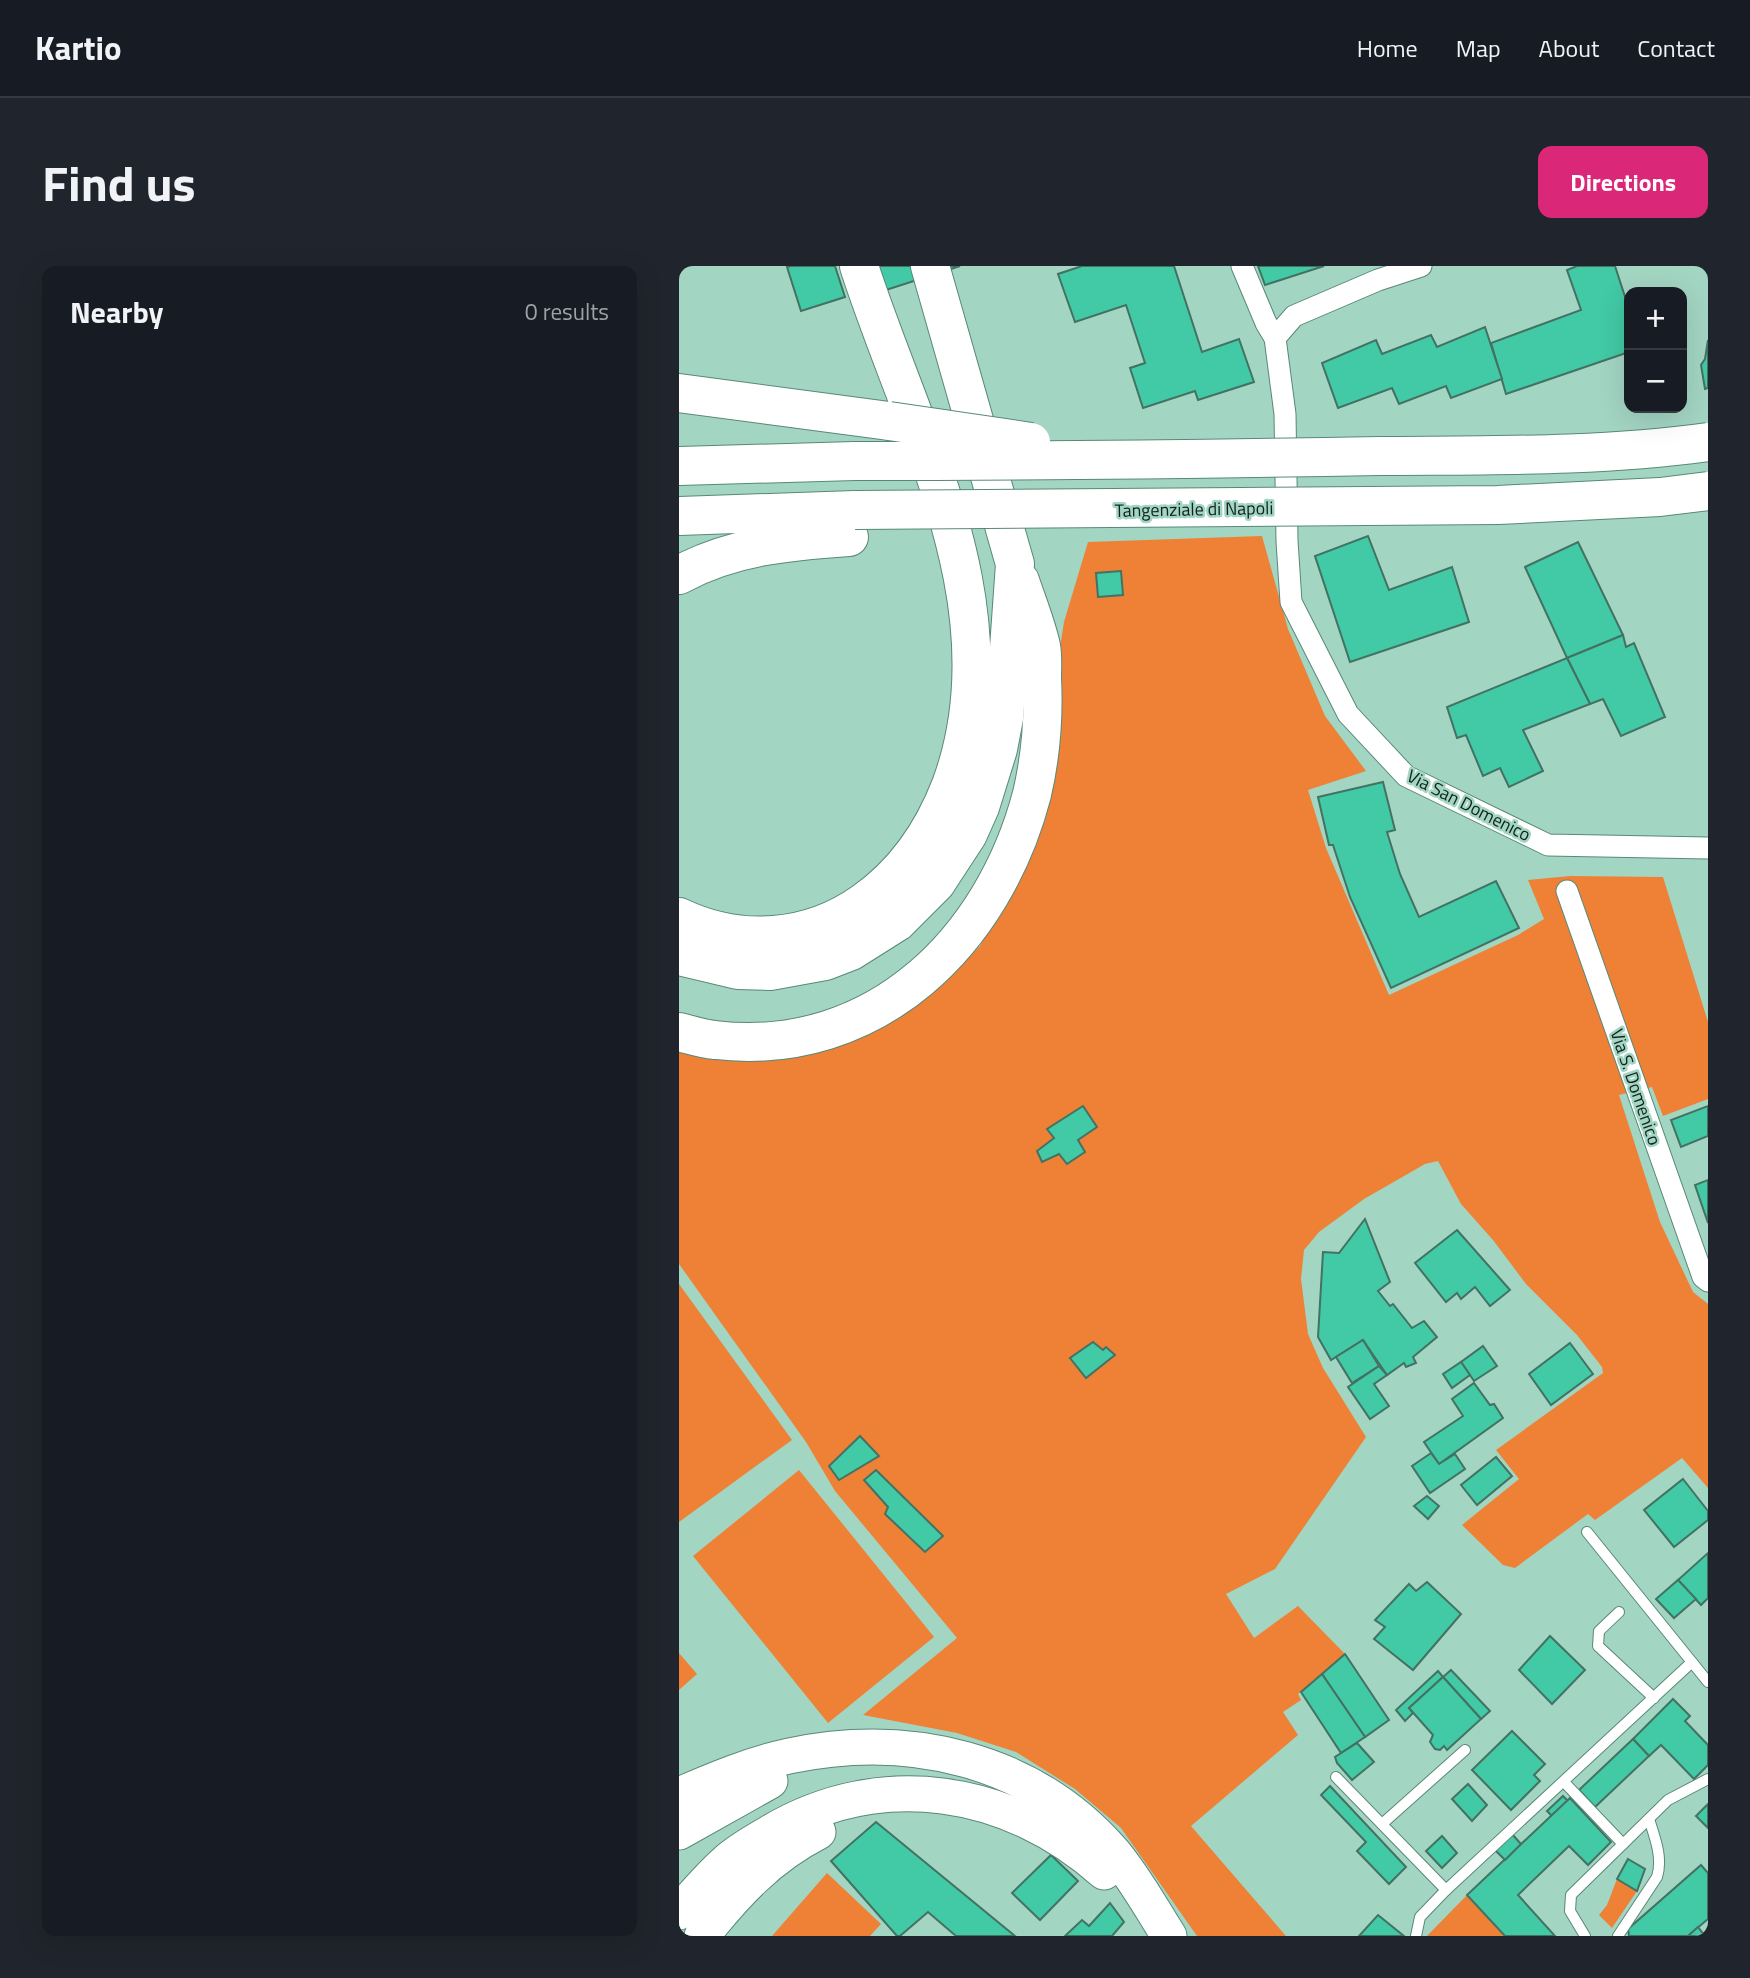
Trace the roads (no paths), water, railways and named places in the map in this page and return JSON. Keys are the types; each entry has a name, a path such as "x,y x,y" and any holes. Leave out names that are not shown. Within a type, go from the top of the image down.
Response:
{"highway":[{"path":"679,916 718,931 746,936 775,935 802,932 853,910 898,874 917,850 938,815 959,762 972,686 968,600 939,485 859,266"},
{"path":"679,1032 714,1040 753,1042 783,1039 847,1023 878,1010 924,977 945,957 983,908 997,884 1021,828 1038,768 1042,734 1041,648 930,266"},
{"path":"679,393 1158,460"},
{"path":"679,466 855,461 1158,460 1554,453 1620,451 1708,442"},
{"name":"Tangenziale di Napoli","path":"852,524 902,537 1136,509 1498,505 1660,497 1708,491"},
{"path":"679,516 852,524"},
{"path":"679,575 745,549 852,524"},
{"path":"679,957 737,970 770,971 825,961 851,951 897,922 936,883 968,834 984,797 998,750 1007,682 1015,564"},
{"path":"679,1795 748,1769 799,1755 854,1748 926,1750 950,1754 1008,1774 1036,1788 1090,1829 1134,1879 1169,1936"},
{"path":"679,1832 758,1786 810,1765 860,1755 926,1750"},
{"path":"679,1912 727,1861 772,1831 837,1803 869,1796 904,1793 979,1802 1029,1820 1057,1835 1086,1855 1113,1879 1163,1936"},
{"path":"702,1936 746,1884 767,1864 825,1828 882,1808 941,1801 979,1802"}],"street":[{"name":"Via San Domenico","path":"1242,266 1275,338 1285,414 1291,602 1347,714 1406,776 1548,845 1708,848"},
{"path":"1275,338 1294,316 1378,280 1421,266"},
{"name":"Via S. Domenico","path":"1567,891 1703,1277 1708,1281"}],"lane":[{"path":"1587,1532 1708,1682"},
{"path":"1619,1612 1599,1631 1598,1646 1654,1698"},
{"path":"1416,1936 1420,1917 1446,1890 1692,1662"},
{"path":"1382,1824 1465,1750"},
{"path":"1336,1777 1446,1890"},
{"path":"1585,1936 1570,1911 1571,1895 1668,1800 1708,1779"},
{"path":"1564,1782 1623,1844"},
{"path":"1618,1936 1657,1877 1659,1869 1655,1840 1649,1819"}]}
